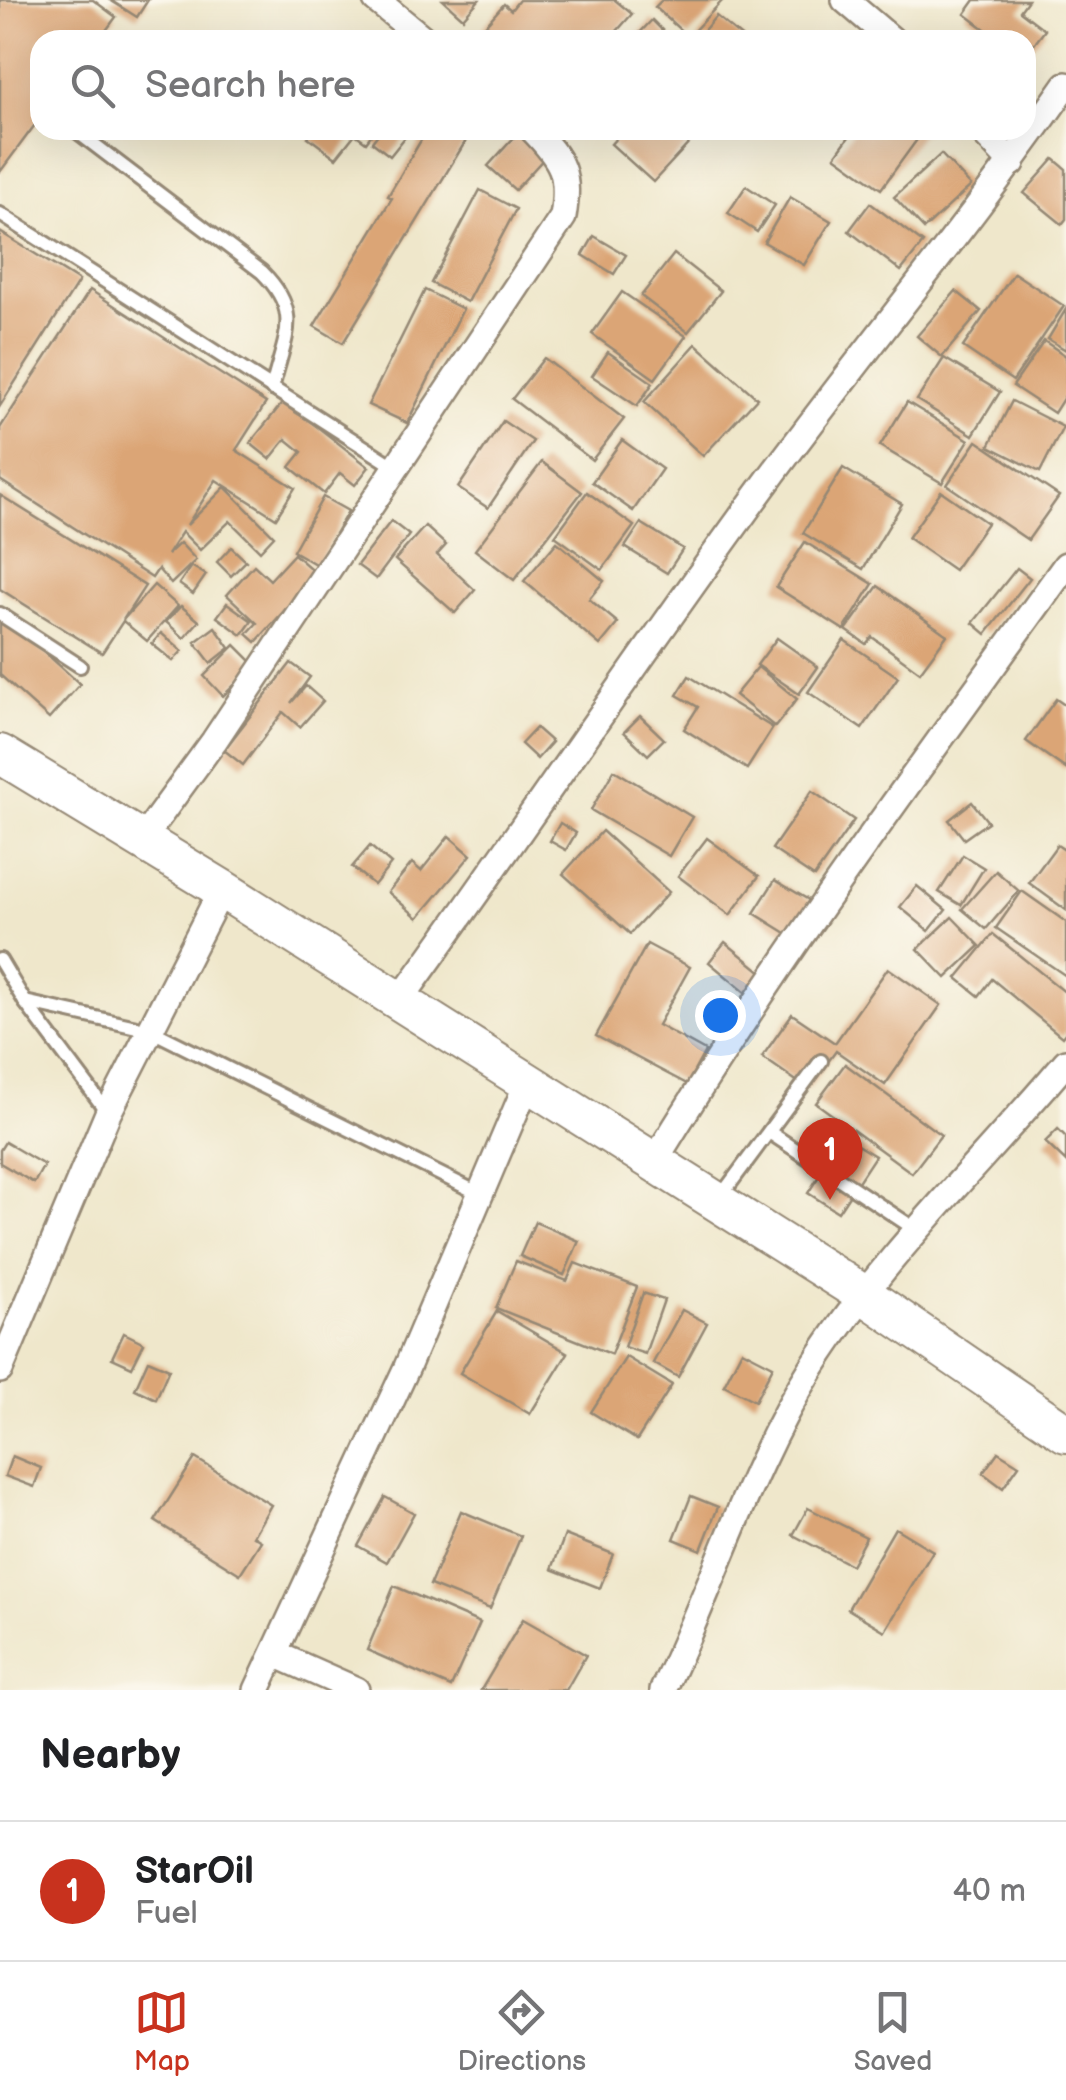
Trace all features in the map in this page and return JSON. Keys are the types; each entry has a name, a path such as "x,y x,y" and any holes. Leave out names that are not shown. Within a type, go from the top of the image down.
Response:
{"main road":[{"path":"0,754 222,888 863,1294 1066,1433"}],"street":[{"path":"376,0 413,30"},
{"path":"845,0 880,30"},
{"path":"1036,129 1066,85"},
{"path":"141,841 214,741 563,217 567,192 564,169 542,140"},
{"path":"990,140 1012,164"},
{"path":"400,1000 530,821 706,564 1028,140"},
{"path":"654,1162 721,1054 883,819 1066,565"},
{"path":"0,1370 108,1113 222,888"},
{"path":"663,1690 744,1496 812,1368 863,1294 1066,1062"},
{"path":"257,1690 369,1452 527,1084"},
{"path":"275,1654 356,1690"}],"lane":[{"path":"88,140 262,272 280,290 290,314 272,389"},
{"path":"0,214 396,468"},
{"path":"0,614 80,666"},
{"path":"0,960 25,1002 108,1113"},
{"path":"25,1002 150,1030 480,1194"},
{"path":"716,1202 821,1062"},
{"path":"769,1132 918,1231"}],"building":[{"path":"0,0 93,0 116,17 106,30 30,30 30,132 0,172"},
{"path":"110,0 148,0 137,17"},
{"path":"443,0 479,0 463,18"},
{"path":"519,0 615,0 632,14 618,30 481,30 504,4 511,10"},
{"path":"662,0 723,0 695,30 680,30 655,7"},
{"path":"975,0 1028,0 1020,11 1045,30 1036,42 1036,30 984,30 965,14"},
{"path":"716,16 733,30 704,30"},
{"path":"652,20 662,30 642,30"},
{"path":"312,140 350,140 336,158"},
{"path":"374,140 403,140 390,156"},
{"path":"421,140 466,140 343,343 314,326 392,198 388,196"},
{"path":"512,140 528,140 546,156 515,190 488,166"},
{"path":"615,140 692,140 653,182 611,144"},
{"path":"847,140 917,140 881,189 835,156"},
{"path":"941,154 971,186 924,229 894,197"},
{"path":"1054,159 1066,169 1066,219 1062,224 1024,193"},
{"path":"746,186 775,205 757,232 728,213"},
{"path":"480,190 516,209 467,302 431,283"},
{"path":"790,197 831,221 804,265 764,242"},
{"path":"870,203 923,243 901,271 849,231"},
{"path":"0,232 79,281 0,406"},
{"path":"594,236 626,255 614,274 583,255"},
{"path":"674,254 721,291 688,332 641,296"},
{"path":"1014,273 1064,306 1013,381 963,347"},
{"path":"90,290 266,403 236,450 295,488 276,518 216,480 187,525 225,487 274,536 260,551 230,521 200,550 182,532 167,555 180,543 196,560 171,584 158,569 152,578 0,480 0,428"},
{"path":"425,290 463,309 407,423 368,405"},
{"path":"956,291 981,311 942,357 917,336"},
{"path":"622,292 686,336 655,379 592,334"},
{"path":"1066,309 1066,350 1048,339"},
{"path":"1044,341 1066,356 1066,394 1054,413 1013,386"},
{"path":"696,344 757,398 703,456 644,402"},
{"path":"608,352 653,383 637,406 592,376"},
{"path":"544,358 624,419 592,460 512,399"},
{"path":"944,358 1000,392 973,435 917,400"},
{"path":"284,401 369,467 355,485 340,473 324,494 290,467 302,452 286,439 270,459 250,443"},
{"path":"1012,401 1063,427 1040,472 989,446"},
{"path":"907,402 969,440 942,483 880,446"},
{"path":"503,421 533,441 488,508 458,488"},
{"path":"622,440 662,469 633,511 592,482"},
{"path":"977,441 1059,496 1028,540 947,485"},
{"path":"542,462 582,492 514,580 475,550"},
{"path":"843,468 902,504 863,569 803,533"},
{"path":"941,491 987,523 954,570 908,538"},
{"path":"587,492 634,526 602,570 555,536"},
{"path":"0,495 145,586 123,620 154,585 178,606 147,641 123,621 102,653 0,589"},
{"path":"323,497 348,511 317,565 293,551"},
{"path":"391,521 409,535 376,579 357,565"},
{"path":"641,523 683,549 667,573 625,547"},
{"path":"425,526 446,545 437,555 475,590 455,613 395,560"},
{"path":"557,542 604,581 589,599 618,623 600,645 524,581"},
{"path":"805,542 873,584 844,630 776,587"},
{"path":"231,547 246,561 231,576 217,562"},
{"path":"294,554 317,574 256,642 247,634 257,623 227,595 254,565 270,580"},
{"path":"191,566 206,575 193,594 179,584"},
{"path":"1017,568 1030,578 986,634 973,623"},
{"path":"878,586 947,635 920,672 872,637 866,644 846,630"},
{"path":"227,603 252,621 242,635 217,617"},
{"path":"181,606 199,621 184,638 166,622"},
{"path":"0,612 80,684 49,719 0,675"},
{"path":"215,627 230,648 211,663 195,642"},
{"path":"161,633 182,651 173,661 152,644"},
{"path":"777,638 818,667 799,694 757,665"},
{"path":"844,640 898,677 862,729 808,692"},
{"path":"235,645 255,665 223,696 204,676"},
{"path":"291,663 310,677 291,703 306,686 323,701 300,727 283,712 243,765 224,750"},
{"path":"758,667 797,699 775,727 735,695"},
{"path":"689,676 773,728 747,769 684,729 698,707 677,695"},
{"path":"1056,699 1066,706 1066,769 1026,741"},
{"path":"640,716 664,739 648,755 624,732"},
{"path":"536,728 552,742 537,759 521,744"},
{"path":"614,770 692,817 669,856 591,810"},
{"path":"812,791 854,820 814,877 772,849"},
{"path":"972,802 988,822 964,839 949,820"},
{"path":"560,823 576,833 566,850 550,841"},
{"path":"602,831 669,892 630,934 563,874"},
{"path":"449,836 471,855 418,918 388,892 412,863 421,871"},
{"path":"707,838 759,876 730,915 678,876"},
{"path":"1057,845 1066,851 1066,910 1029,883"},
{"path":"370,846 391,864 374,885 352,867"},
{"path":"963,855 984,868 961,905 939,892"},
{"path":"996,871 1019,891 986,929 962,909"},
{"path":"775,880 812,902 791,936 754,913"},
{"path":"917,886 946,910 929,931 900,907"},
{"path":"1022,891 1066,922 1066,976 996,928"},
{"path":"952,917 980,946 946,978 918,949"},
{"path":"993,934 1066,993 1066,1032 1062,1037 992,979 979,996 957,978"},
{"path":"725,942 768,977 751,997 709,962"},
{"path":"647,944 690,967 658,1025 705,1051 687,1084 596,1036"},
{"path":"888,968 941,1005 885,1085 836,1051 808,1089 762,1057 792,1014 835,1043"},
{"path":"845,1064 941,1135 912,1173 816,1103"},
{"path":"1058,1129 1066,1137 1066,1162 1045,1142"},
{"path":"844,1137 875,1156 838,1212 808,1193"},
{"path":"5,1142 44,1165 34,1183 0,1163 0,1150"},
{"path":"535,1222 579,1241 564,1275 520,1256"},
{"path":"516,1261 567,1281 575,1263 637,1287 611,1354 496,1308"},
{"path":"643,1293 664,1300 645,1354 624,1347"},
{"path":"682,1310 707,1323 678,1377 653,1363"},
{"path":"497,1311 568,1353 530,1414 460,1373"},
{"path":"124,1333 144,1343 132,1367 112,1358"},
{"path":"742,1350 773,1366 755,1401 724,1385"},
{"path":"626,1357 672,1385 637,1440 591,1412"},
{"path":"148,1360 169,1369 156,1399 135,1389"},
{"path":"998,1452 1019,1465 1003,1488 983,1473"},
{"path":"12,1456 41,1468 34,1487 5,1476"},
{"path":"195,1458 271,1505 253,1536 261,1541 240,1574 155,1521"},
{"path":"691,1496 718,1507 701,1550 674,1539"},
{"path":"385,1497 414,1513 387,1562 358,1546"},
{"path":"808,1508 866,1537 851,1565 793,1535"},
{"path":"461,1511 521,1536 490,1609 430,1585"},
{"path":"895,1528 933,1551 885,1631 848,1609"},
{"path":"565,1535 613,1554 600,1588 552,1569"},
{"path":"394,1586 480,1623 451,1687 367,1650"},
{"path":"523,1619 586,1655 566,1690 481,1690"}],"place":[{"name":"StarOil","path":"830,1200"}]}
